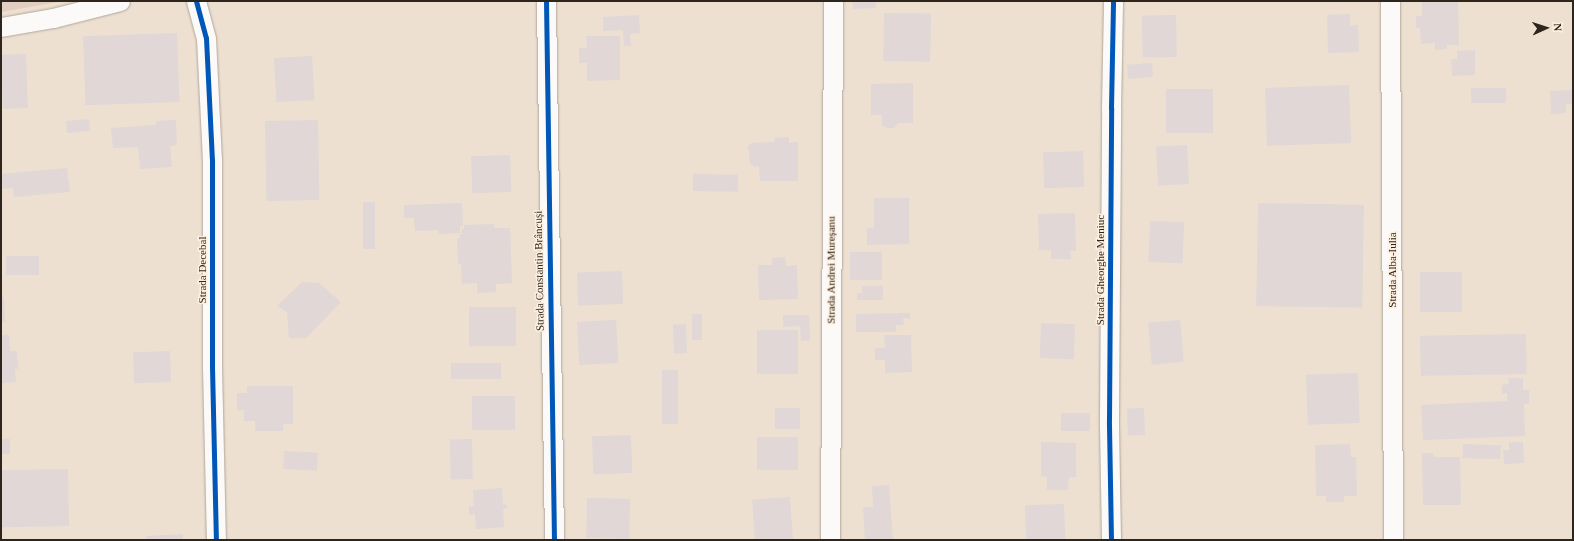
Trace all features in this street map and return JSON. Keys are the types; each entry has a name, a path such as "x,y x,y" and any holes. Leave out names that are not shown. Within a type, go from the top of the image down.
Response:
{"street":[{"path":"1,27 53,18 120,1"},
{"name":"Strada Decebal","path":"196,1 206,38 212,160 212,366 216,540"},
{"name":"Strada Constantin Brâncuși","path":"546,1 554,540"},
{"name":"Strada Andrei Mureșanu","path":"830,540 833,1"},
{"name":"Strada Gheorghe Meniuc","path":"1111,540 1110,364 1113,1"},
{"name":"Strada Alba-Iulia","path":"1390,1 1393,540"}],"shaded area":[{"path":"1,1 64,1 1,12"}],"building":[{"path":"852,1 876,1 876,8 853,9"},
{"path":"1422,1 1458,1 1459,45 1447,45 1447,49 1435,50 1435,43 1421,44 1420,28 1416,28 1416,16 1422,16"},
{"path":"884,13 931,14 930,62 883,61"},
{"path":"1350,14 1350,26 1358,25 1359,52 1328,53 1327,15"},
{"path":"639,15 640,33 630,34 631,46 624,46 623,30 603,31 603,17"},
{"path":"1176,15 1177,57 1143,58 1142,16"},
{"path":"177,33 179,102 85,105 83,36"},
{"path":"586,36 620,36 620,80 587,81 587,63 579,63 579,48 587,48"},
{"path":"1475,50 1475,75 1452,76 1451,59 1457,59 1457,51"},
{"path":"26,54 28,108 3,109 1,55"},
{"path":"312,56 314,100 276,102 274,58"},
{"path":"1152,63 1153,77 1128,79 1127,65"},
{"path":"913,83 913,123 898,123 894,128 887,128 882,125 882,115 871,115 871,84"},
{"path":"1349,85 1351,143 1267,146 1265,88"},
{"path":"1471,88 1506,88 1506,103 1471,103"},
{"path":"1166,89 1213,89 1213,133 1166,133"},
{"path":"1573,90 1573,104 1566,104 1566,113 1551,114 1550,91"},
{"path":"89,119 90,131 67,133 66,121"},
{"path":"176,120 177,145 170,146 172,167 140,169 138,147 113,148 111,128 156,125 156,121"},
{"path":"318,120 319,200 266,201 265,121"},
{"path":"789,137 789,143 798,142 798,181 760,181 759,166 754,167 750,163 748,146 752,143 775,142 774,138"},
{"path":"1187,145 1189,184 1158,186 1156,147"},
{"path":"1083,151 1084,187 1044,188 1043,152"},
{"path":"510,155 511,192 472,193 471,156"},
{"path":"67,168 70,192 14,197 13,188 1,189 1,174"},
{"path":"693,174 738,175 738,192 693,191"},
{"path":"874,198 909,198 909,244 867,245 867,228 874,228"},
{"path":"363,202 375,202 375,249 363,249"},
{"path":"462,203 463,226 460,226 460,233 439,234 438,230 415,231 414,218 404,218 404,205"},
{"path":"1258,203 1364,205 1362,308 1256,306"},
{"path":"1075,213 1076,251 1070,251 1071,259 1051,259 1051,250 1039,250 1038,214"},
{"path":"1150,221 1184,222 1183,263 1149,262"},
{"path":"494,224 494,228 510,228 512,283 496,284 496,292 477,293 477,283 462,284 461,264 458,264 457,238 460,238 464,225"},
{"path":"850,252 882,252 882,280 850,280"},
{"path":"6,256 39,256 39,275 6,275"},
{"path":"785,257 786,266 797,265 798,299 759,300 758,265 772,265 772,258"},
{"path":"622,271 623,304 578,306 577,273"},
{"path":"1420,272 1462,272 1462,312 1420,312"},
{"path":"302,282 319,283 341,302 306,338 289,338 287,312 277,306"},
{"path":"862,286 883,286 883,300 857,300 857,293 862,293"},
{"path":"4,297 5,322 1,322 1,298"},
{"path":"469,307 516,307 516,346 469,346"},
{"path":"910,313 910,319 903,318 904,325 896,325 896,332 856,332 856,314"},
{"path":"692,314 702,314 702,340 692,340"},
{"path":"783,315 809,315 810,340 801,341 800,326 783,327"},
{"path":"616,320 618,363 579,365 577,322"},
{"path":"1180,320 1184,362 1152,365 1148,323"},
{"path":"1041,323 1075,324 1074,359 1040,358"},
{"path":"673,324 686,324 687,353 674,353"},
{"path":"757,330 798,330 798,374 757,374"},
{"path":"1526,334 1527,374 1421,376 1420,336"},
{"path":"1,335 9,335 10,351 17,351 18,369 15,369 16,382 1,383"},
{"path":"884,335 911,335 912,372 885,373 885,360 875,360 875,348 885,348"},
{"path":"170,351 171,382 134,383 133,352"},
{"path":"451,363 501,363 501,379 451,379"},
{"path":"662,370 678,370 678,424 662,424"},
{"path":"1358,373 1360,423 1308,425 1306,375"},
{"path":"1508,378 1523,378 1523,390 1529,390 1529,404 1524,404 1525,436 1423,440 1421,405 1507,401 1507,393 1502,394 1502,385 1509,384"},
{"path":"247,386 293,386 293,424 283,424 283,431 255,431 255,421 244,421 244,410 237,410 237,393 247,393"},
{"path":"472,396 515,396 515,430 472,430"},
{"path":"775,408 800,408 800,429 775,429"},
{"path":"1144,408 1145,435 1128,436 1127,409"},
{"path":"1061,413 1090,413 1090,431 1061,431"},
{"path":"631,435 632,473 593,474 592,436"},
{"path":"757,437 798,437 798,470 757,470"},
{"path":"1,439 10,439 10,454 1,454"},
{"path":"450,439 472,439 473,479 451,479"},
{"path":"1041,442 1076,443 1076,477 1069,477 1068,490 1047,490 1047,477 1041,476"},
{"path":"1509,442 1523,442 1524,463 1504,464 1503,450 1509,450"},
{"path":"1350,444 1351,457 1356,457 1357,496 1344,496 1344,502 1326,502 1326,496 1316,496 1315,445"},
{"path":"1463,444 1501,445 1500,459 1463,458"},
{"path":"284,451 318,453 317,471 283,469"},
{"path":"1422,453 1433,453 1434,457 1460,457 1461,505 1423,505"},
{"path":"68,469 69,526 2,527 1,470"},
{"path":"889,485 893,539 865,540 863,507 873,507 872,486"},
{"path":"502,488 503,505 507,504 507,508 503,509 504,527 476,529 475,514 469,515 469,506 474,506 473,490"},
{"path":"790,497 793,540 755,540 752,500"},
{"path":"587,498 630,499 629,539 586,538"},
{"path":"1064,504 1065,540 1026,540 1025,505"},
{"path":"183,534 183,540 147,540 146,536"}],"cycle path":[{"path":"196,1 206,38 212,160 212,367 216,540"},
{"path":"546,1 554,540"},
{"path":"1111,540 1109,420 1113,1"}]}
